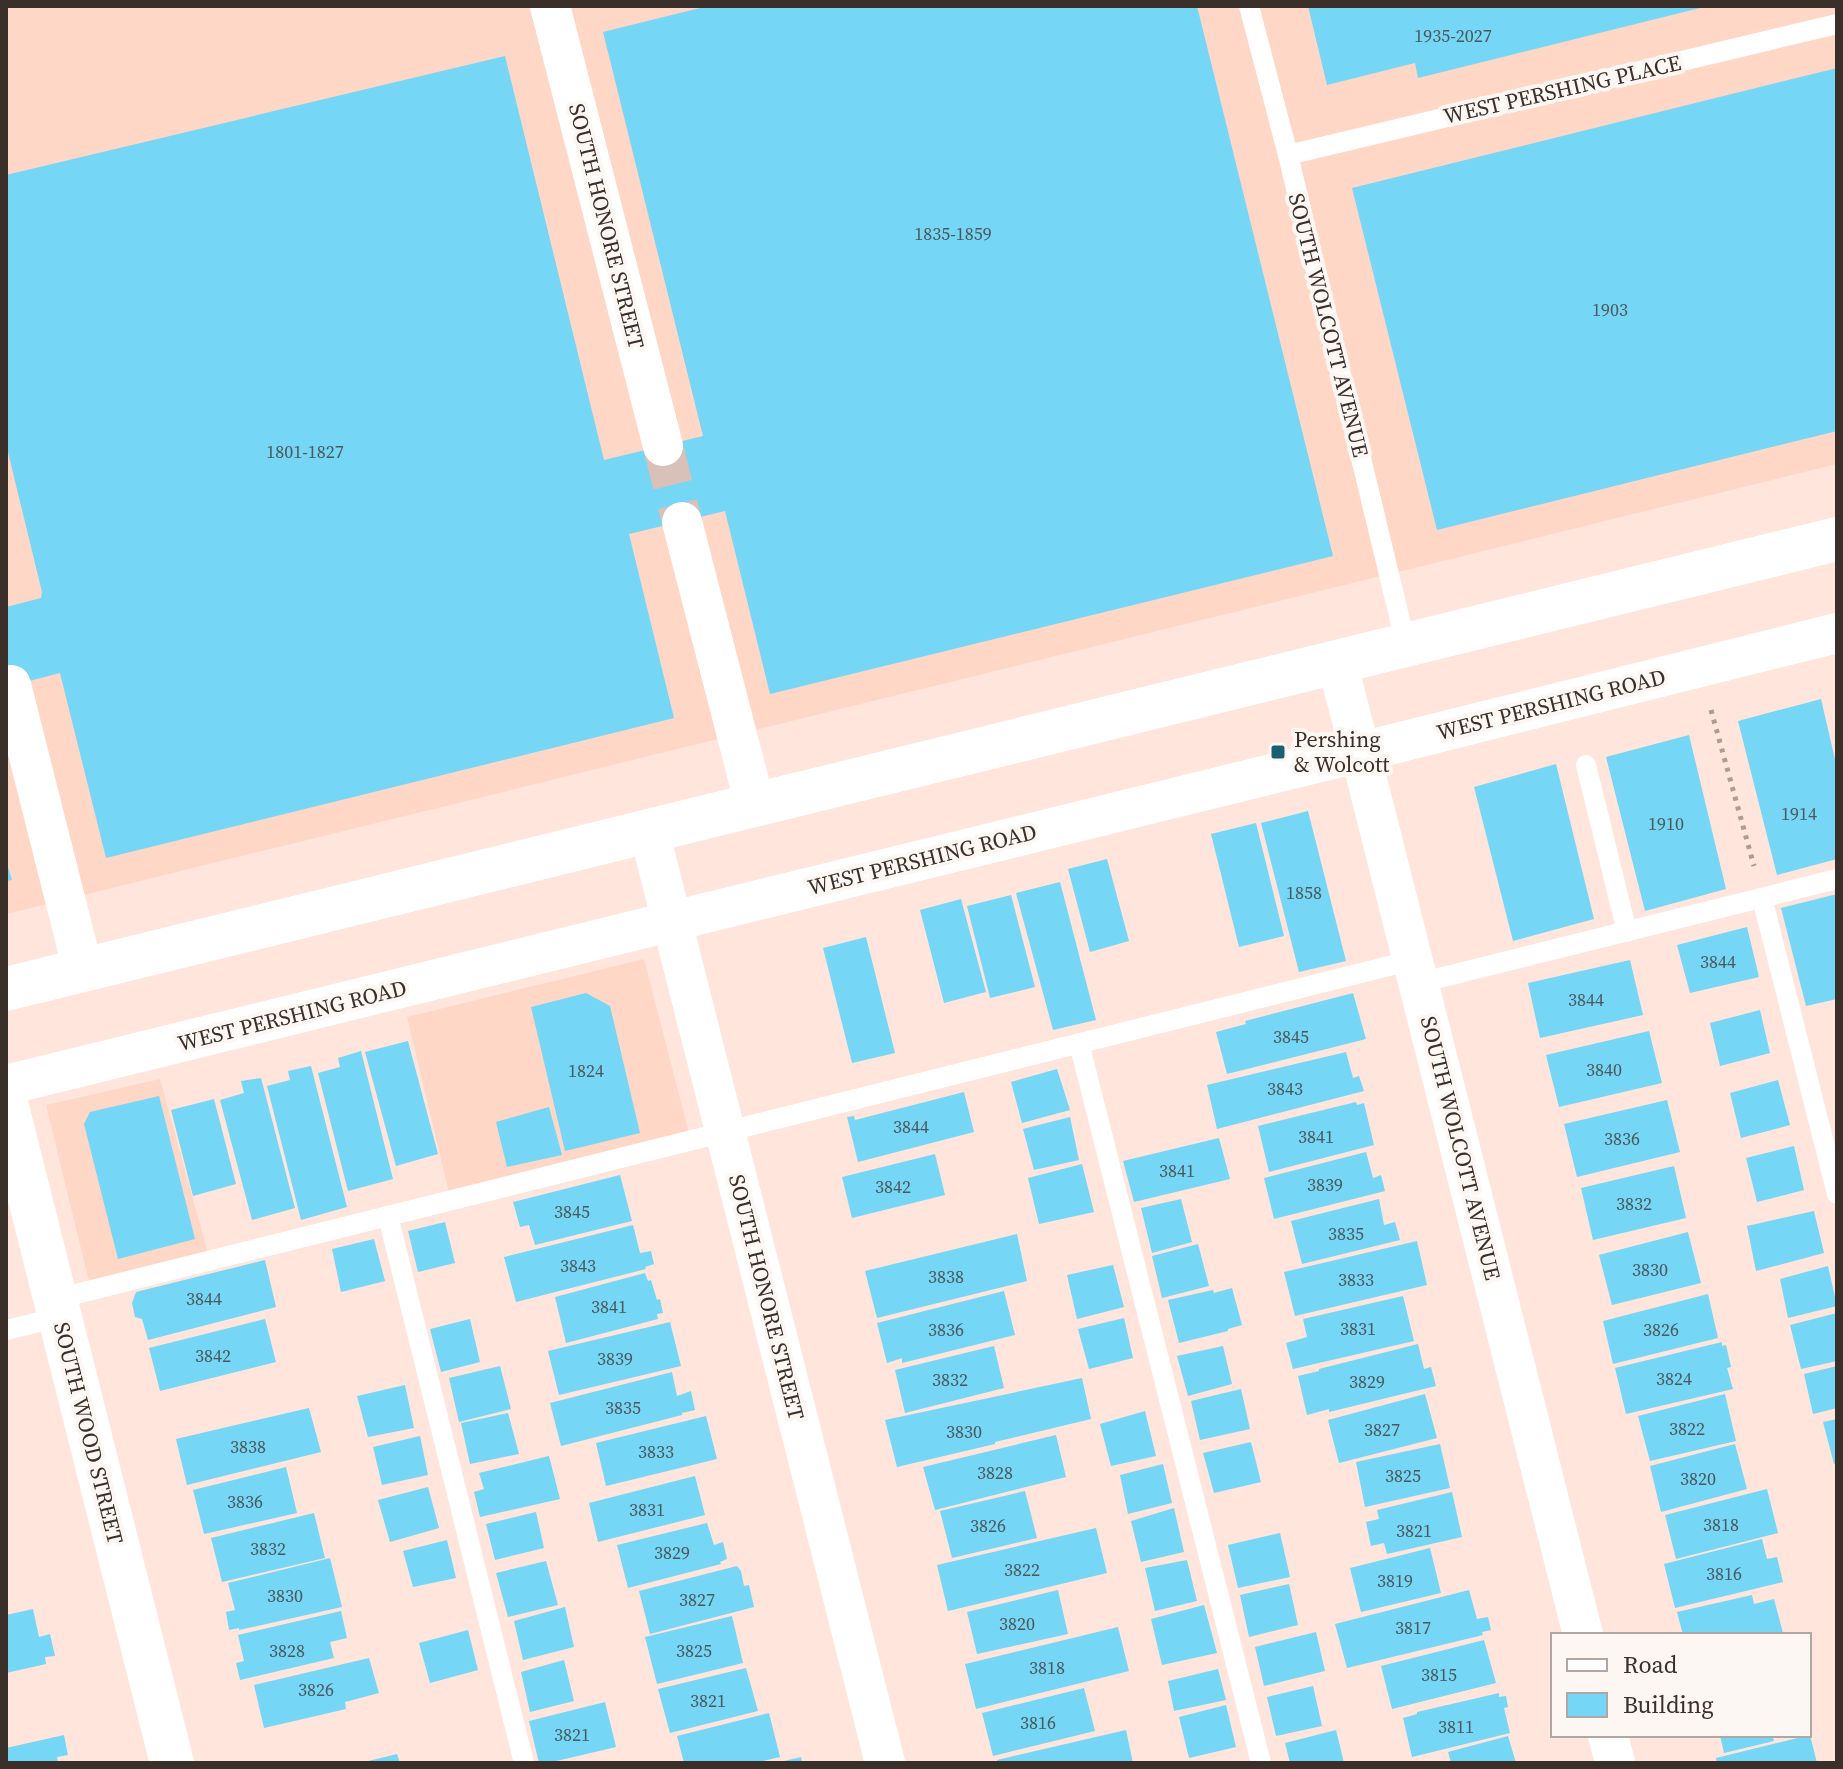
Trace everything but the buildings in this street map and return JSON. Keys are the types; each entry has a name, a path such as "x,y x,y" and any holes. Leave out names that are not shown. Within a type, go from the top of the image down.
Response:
{"main road":[{"path":"6,989 1837,539"},
{"name":"SOUTH WOOD STREET","path":"6,1103 172,1763"}],"street":[{"name":"SOUTH HONORE STREET","path":"550,6 663,446"},
{"path":"682,522 755,805"},
{"name":"WEST PERSHING ROAD","path":"6,1085 1837,633"},
{"name":"SOUTH WOLCOTT AVENUE","path":"1337,661 1582,1633"},
{"path":"11,685 83,970"},
{"name":"SOUTH HONORE STREET","path":"649,831 885,1763"},
{"path":"1608,1737 1615,1763"}],"lane":[{"name":"SOUTH WOLCOTT AVENUE","path":"1249,6 1406,645"},
{"name":"WEST PERSHING PLACE","path":"1288,155 1837,24"},
{"path":"1586,765 1627,932"},
{"path":"6,1330 58,1308 388,1216 1079,1043 1416,971 1627,932 1837,879"},
{"path":"1762,898 1837,1194"},
{"path":"1079,1043 1261,1763"},
{"path":"388,1216 524,1763"}],"path":[{"path":"1710,705 1762,898"}],"shaded area":[{"path":"6,6 1837,6 1837,464 6,914"},
{"path":"644,959 691,1141 451,1201 407,1017"},
{"path":"160,1079 210,1261 91,1290 46,1105"}],"tunnel":[{"path":"663,446 682,522"}],"place":[{"name":"Pershing & Wolcott","path":"1278,752"}]}
